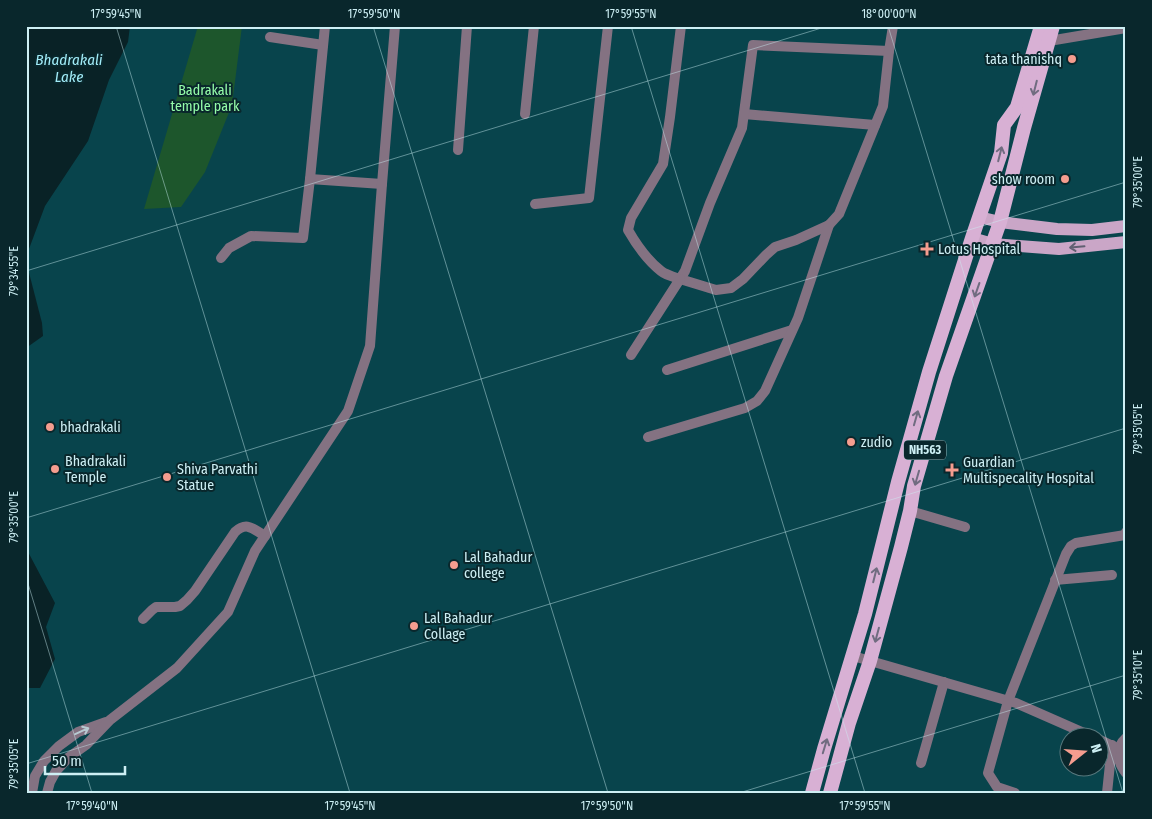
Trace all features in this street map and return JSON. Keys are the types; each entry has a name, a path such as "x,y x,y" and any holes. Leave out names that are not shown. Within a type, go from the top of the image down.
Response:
{"highway":[{"name":"NH563","path":"830,793 849,723 870,661 901,547 914,486 946,376 1000,222 1042,42 1041,26"},
{"name":"NH563","path":"812,793 865,614 898,482 929,372 1001,153 1004,125 1017,107 1042,42 1053,26"}],"main road":[{"path":"979,217 1000,222 1057,229 1092,230 1126,226"},
{"path":"972,238 993,244 1059,249 1126,242"}],"street":[{"path":"221,258 228,248 252,236 303,238 325,26"},
{"path":"47,793 56,770 69,757 86,745 110,720 177,668 228,612 255,551 348,411 370,346 395,26"},
{"path":"458,150 467,26"},
{"path":"525,114 534,26"},
{"path":"535,204 589,198 608,26"},
{"path":"681,26 663,164 631,218 628,230 650,261 662,272 680,280 716,290 730,288 743,279 776,247 829,225 839,214 883,106 893,26"},
{"path":"1042,42 1126,28"},
{"path":"270,37 323,45"},
{"path":"631,355 685,271 710,203 742,128 753,46 889,51"},
{"path":"744,114 875,124"},
{"path":"310,179 382,184"},
{"path":"648,438 745,408 756,401 765,391 798,318 829,225"},
{"path":"667,370 792,330"},
{"path":"910,510 965,526"},
{"path":"143,619 156,607 180,606 187,600 235,532 240,528 248,526 265,536"},
{"path":"1015,793 997,787 988,774 1008,701 1066,554 1071,546 1082,541 1126,534"},
{"path":"1055,580 1112,576"},
{"path":"853,656 1016,703 1068,726"},
{"path":"921,762 944,682"},
{"path":"32,793 36,776 44,761 59,746 78,732 110,720"},
{"path":"1107,793 1115,747 1126,738"},
{"path":"1110,745 1115,747 1121,767 1126,773"}],"green space":[{"name":"Badrakali temple park","path":"198,26 242,26 232,105 205,172 181,207 144,209"}],"water":[{"name":"Bhadrakali Lake","path":"26,26 130,26 128,42 109,80 88,141 45,206 26,257"},
{"path":"26,261 42,323 43,336 26,348"},
{"path":"26,548 55,603 46,627 55,659 40,688 26,688"}],"place":[{"name":"tata thanishq","path":"1072,59"},
{"name":"show room","path":"1065,179"},
{"name":"Lotus Hospital","path":"927,249"},
{"name":"bhadrakali","path":"50,427"},
{"name":"zudio","path":"851,442"},
{"name":"Bhadrakali Temple","path":"55,469"},
{"name":"Guardian Multispecality Hospital","path":"952,470"},
{"name":"Shiva Parvathi Statue","path":"167,477"},
{"name":"Lal Bahadur college","path":"454,565"},
{"name":"Lal Bahadur Collage","path":"414,626"}]}
